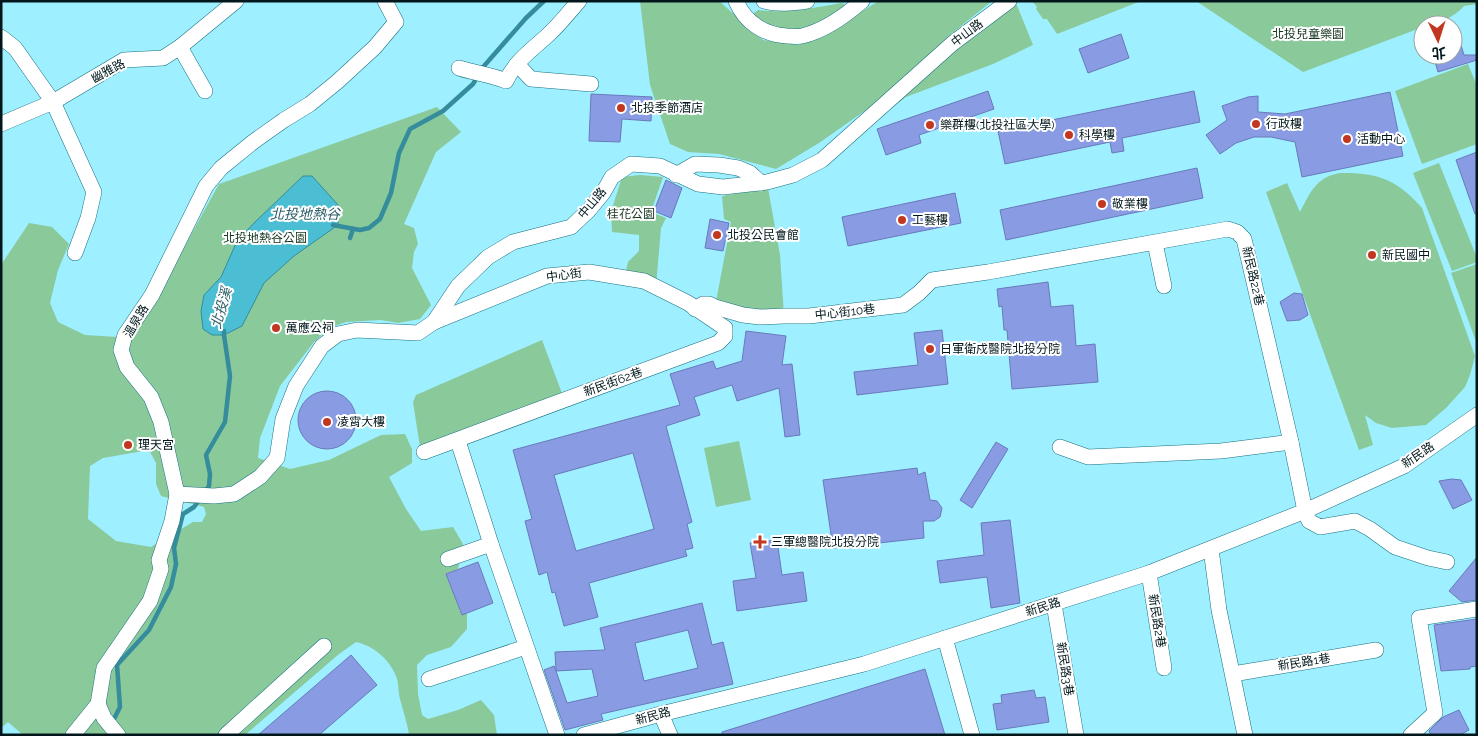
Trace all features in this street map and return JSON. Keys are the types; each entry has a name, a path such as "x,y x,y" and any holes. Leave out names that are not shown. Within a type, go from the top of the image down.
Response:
{"street":[{"name":"幽雅路","path":"1,124 53,102 124,60 163,58 180,47 236,1"},
{"name":"溫泉路","path":"73,735 98,704 104,668 150,601 161,569 159,560 172,521 177,494 161,422 151,397 128,367 121,350 125,335 152,295 206,186 221,168 276,125 310,104 375,47 396,22 385,1"},
{"path":"459,68 501,79 527,52 550,33 579,1"},
{"path":"736,1 741,14 762,30 781,36 801,37 848,14 862,1"},
{"path":"764,1 793,3 808,1"},
{"name":"中山路","path":"177,494 198,496 234,494 260,477 277,458 283,419 296,386 322,346 338,334 357,330 418,333 434,322 458,286 488,256 513,242 570,227 603,193 612,177 631,164 660,166 698,184 723,188 793,175 822,160 953,43 1009,1"},
{"path":"1,38 15,48 53,102 94,192 88,218 75,253"},
{"path":"180,47 205,91"},
{"path":"517,64 531,80 591,84"},
{"path":"676,175 695,164 718,165 738,168 750,173 761,182"},
{"name":"新民路22巷","path":"988,272 1228,229 1237,232 1244,239 1305,511"},
{"path":"1155,243 1164,286"},
{"name":"中心街","path":"434,322 547,276 589,272 644,281 688,303 695,309"},
{"name":"中心街10巷","path":"695,309 703,304 709,304 744,315 760,317 809,316 903,305 932,280 988,272"},
{"name":"新民街62巷","path":"458,441 718,343 725,336 726,328 695,309"},
{"name":"新民路","path":"584,735 617,730 661,714 864,664 1149,573 1305,511 1404,466 1477,415"},
{"path":"424,452 458,441 491,544 557,735"},
{"path":"1060,447 1088,458 1221,451 1291,442"},
{"path":"1305,511 1309,521 1320,527 1355,521 1395,547 1447,562"},
{"path":"448,559 491,544"},
{"path":"1211,549 1220,610 1245,735"},
{"name":"新民路2巷","path":"1149,573 1164,668"},
{"name":"新民路3巷","path":"1054,604 1076,735"},
{"path":"1411,735 1435,713 1419,618 1477,610"},
{"path":"945,638 972,735"},
{"path":"226,735 324,646"},
{"path":"429,679 526,647"},
{"name":"新民路1巷","path":"1234,674 1376,650"},
{"path":"98,704 104,718 118,735"},
{"path":"661,714 670,735"}],"green space":[{"path":"640,1 719,1 763,40 799,45 830,30 879,1 992,1 950,35 883,98 819,143 776,169 719,154 688,152 670,144 650,85"},
{"path":"1032,1 1141,1 1057,34 1047,19 1043,19"},
{"name":"北投兒童樂園","path":"1196,1 1477,1 1477,4 1464,6 1454,15 1413,15 1413,31 1303,72"},
{"path":"1016,3 1033,45 993,64 906,97 880,117 922,71"},
{"path":"845,4 841,10 803,30 776,29 754,17 754,13 758,10 789,11"},
{"path":"1468,64 1477,86 1477,144 1422,164 1395,91"},
{"name":"北投地熱谷公園","path":"437,107 461,132 436,152 404,224 414,228 418,244 414,252 412,268 431,305 420,319 398,323 381,320 346,322 329,328 314,342 280,386 260,438 258,458 290,469 329,460 381,435 405,434 412,449 412,463 389,477 406,509 421,531 453,527 463,544 458,569 447,574 461,614 467,612 467,629 451,647 427,655 417,665 418,694 422,715 428,719 458,710 481,700 494,715 497,735 408,735 399,696 398,682 393,670 375,650 356,642 339,654 245,735 23,735 8,722 1,728 1,265 29,223 52,227 69,244 58,270 50,303 58,322 85,335 134,338 219,184","holes":["149,450 156,463 156,484 161,496 204,507 206,514 202,522 193,522 151,547 116,541 88,519 90,466 103,458"]},
{"path":"1439,163 1477,258 1477,262 1452,271 1413,173"},
{"path":"1340,173 1365,174 1386,180 1395,184 1413,198 1422,208 1475,356 1465,387 1446,408 1426,425 1392,428 1376,423 1365,415 1373,445 1359,450 1266,192 1287,183 1300,212 1319,182"},
{"name":"桂花公園","path":"640,175 663,177 651,212 666,218 661,228 656,286 624,278 628,262 639,251 639,235 612,232 611,212 622,177"},
{"path":"768,188 780,255 784,316 715,307 731,222 724,219 722,196"},
{"path":"1477,264 1477,344 1451,273"},
{"path":"542,340 563,396 420,447 413,402 416,395"},
{"path":"739,441 751,500 716,507 704,448"}],"water":[{"name":"北投地熱谷","path":"303,176 312,176 339,206 338,225 294,256 264,283 242,326 224,335 212,335 203,329 201,311 204,295 221,277 237,241"}],"building":[{"path":"1121,34 1129,58 1088,73 1079,49"},
{"path":"1463,52 1464,55 1477,55 1477,60 1463,64"},
{"path":"1436,65 1461,65 1438,72"},
{"name":"樂群樓(北投社區大學)","path":"988,91 994,109 919,135 921,143 886,155 877,129"},
{"name":"科學樓","path":"1194,91 1200,122 1122,138 1124,151 1112,153 1110,142 1005,164 998,131"},
{"name":"活動中心","path":"1390,92 1403,156 1302,177 1295,142 1271,137 1254,137 1236,143 1220,154 1206,135 1227,120 1222,106 1248,97 1258,96 1258,112 1285,114"},
{"name":"北投季節酒店","path":"591,94 652,97 651,121 622,119 620,142 589,141"},
{"path":"1477,152 1477,213 1475,214 1456,160"},
{"name":"敬業樓","path":"1197,168 1203,198 1006,240 1000,210"},
{"path":"666,180 682,188 671,218 654,211"},
{"name":"工藝樓","path":"955,193 961,223 848,246 842,217"},
{"name":"北投公民會館","path":"710,219 729,223 723,251 705,248"},
{"path":"1048,282 1051,307 1073,305 1076,346 1095,344 1098,382 1012,389 1007,330 1004,330 1002,306 999,307 997,289"},
{"path":"1294,293 1302,294 1308,315 1300,320 1287,321 1280,302"},
{"name":"日軍衛戍醫院北投分院","path":"942,330 948,384 857,395 854,372 918,365 914,333"},
{"path":"746,331 786,336 782,365 792,364 800,435 785,437 779,388 737,401 732,385 694,397 700,415 666,426 692,522 687,524 693,548 685,550 687,556 589,583 598,617 564,626 555,592 552,593 547,572 539,575 525,521 532,519 513,450 680,405 670,374 713,361 716,369 742,361","holes":["633,453 654,529 576,551 554,475"]},
{"name":"凌霄大樓","path":"327,391 338,393 351,404 356,420 354,431 343,444 327,449 316,447 303,436 298,420 300,409 311,396"},
{"path":"996,442 1008,449 972,508 960,500"},
{"path":"917,468 918,475 925,472 930,500 937,501 942,508 940,517 934,521 923,521 924,538 833,548 823,480"},
{"path":"1461,480 1472,500 1453,509 1439,481"},
{"path":"1010,520 1020,603 991,608 987,577 940,583 937,561 984,555 981,523"},
{"path":"777,540 782,575 803,572 807,601 737,611 733,581 756,578 750,543"},
{"path":"1477,557 1477,600 1462,602 1449,591"},
{"path":"478,562 493,603 462,615 446,574"},
{"path":"702,603 712,645 723,642 733,684 601,714 603,720 565,730 544,670 554,666 556,671 555,652 605,650 600,628","holes":["688,630 698,668 644,681 635,643","592,669 598,696 567,703 556,671"]},
{"path":"1477,619 1477,666 1470,667 1470,669 1441,671 1434,625"},
{"path":"351,655 377,685 319,735 258,735"},
{"path":"925,669 945,735 722,735 722,732"},
{"path":"1034,690 1036,698 1045,697 1049,722 997,730 993,704 1002,703 1001,695"},
{"path":"1459,710 1469,730 1460,735 1431,735 1429,731 1443,717"}],"waterway":[{"name":"北投溪","path":"333,225 360,230 369,228 380,219 391,193 399,153 410,129 443,111 473,84 484,66 526,18 544,1"},
{"path":"350,238 353,229"},
{"name":"北投溪","path":"204,493 209,486 210,474 206,455 225,422 230,376 224,331"},
{"name":"北投溪","path":"113,721 120,707 117,665 149,630 171,587 176,564 174,548 183,514 194,507 200,499"}],"place":[{"name":"北投季節酒店","path":"621,108"},
{"name":"行政樓","path":"1256,124"},
{"name":"樂群樓(北投社區大學)","path":"930,125"},
{"name":"科學樓","path":"1069,135"},
{"name":"活動中心","path":"1347,139"},
{"name":"敬業樓","path":"1102,204"},
{"name":"工藝樓","path":"902,220"},
{"name":"北投公民會館","path":"717,235"},
{"name":"新民國中","path":"1372,255"},
{"name":"萬應公祠","path":"276,328"},
{"name":"日軍衛戍醫院北投分院","path":"930,349"},
{"name":"凌霄大樓","path":"327,422"},
{"name":"理天宮","path":"128,445"},
{"name":"三軍總醫院北投分院","path":"760,542"}]}
